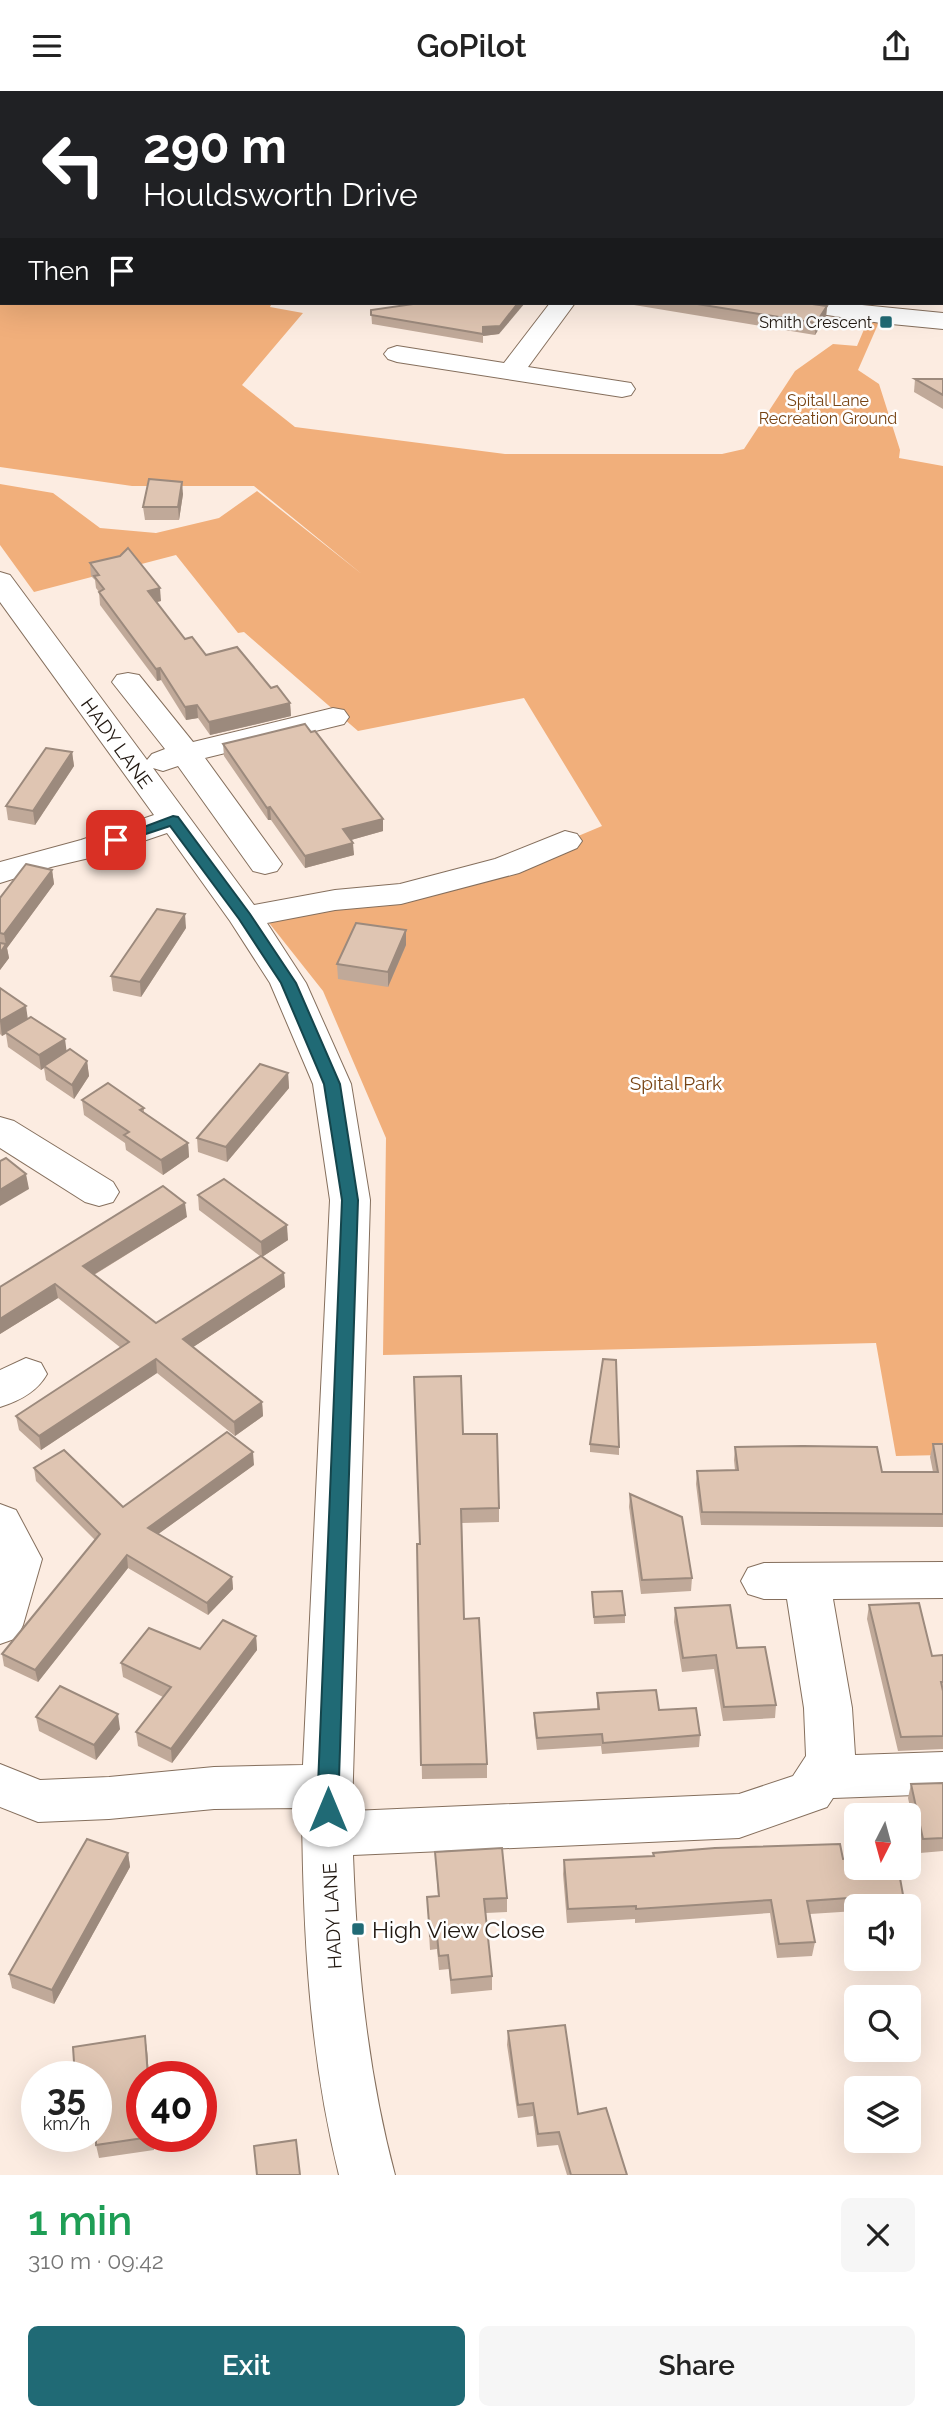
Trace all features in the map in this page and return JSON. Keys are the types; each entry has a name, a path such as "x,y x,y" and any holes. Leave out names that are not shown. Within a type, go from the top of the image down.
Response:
{"street":[{"path":"511,372 561,305"},
{"path":"807,305 881,316 943,321"},
{"path":"397,354 622,389"},
{"name":"HADY LANE","path":"6,599 138,771 245,917 288,983 332,1084 350,1200 327,1786 328,1834 338,2039 358,2144 368,2175"},
{"path":"128,681 185,753 265,864"},
{"path":"138,771 185,753 333,717"},
{"path":"0,873 41,859 90,848 173,820"},
{"path":"245,917 335,900 401,894 507,866 565,841"},
{"path":"0,1130 99,1192"},
{"path":"0,1522 19,1559 0,1625"},
{"path":"328,1834 738,1815 810,1792 831,1759 829,1721 785,1581 943,1580"},
{"path":"819,1777 943,1773"},
{"path":"0,1785 37,1801 214,1789 327,1786"}],"green space":[{"name":"Spital Park","path":"0,305 271,305 270,307 303,313 242,385 295,427 505,454 722,454 744,449 795,371 833,344 857,346 868,320 879,322 858,370 879,384 900,450 899,458 943,466 943,1455 896,1456 876,1343 383,1355 386,1138 323,991 262,914 507,866 602,826 524,698 358,731 244,632 238,633 176,555 34,592 0,545 0,484 53,493 100,528 156,533 219,518 257,491 363,575 254,486 132,486 0,467"}],"building":[{"path":"406,305 516,305 500,326 483,327 483,334 371,315 371,310"},
{"path":"704,305 827,306 816,323"},
{"path":"915,379 943,379 943,395"},
{"path":"149,479 182,482 178,507 143,507"},
{"path":"128,548 160,588 148,591 185,639 192,637 206,655 237,647 271,688 277,686 290,703 209,722 197,705 185,707 160,668 156,669 99,592 104,589 94,576 99,575 90,563 120,556"},
{"path":"305,724 311,732 315,731 383,819 343,829 353,843 305,856 270,807 267,808 223,744"},
{"path":"46,748 72,752 33,811 6,806"},
{"path":"26,864 52,870 4,934 0,933 0,898"},
{"path":"157,909 185,914 140,982 111,976"},
{"path":"356,923 406,930 388,972 337,964"},
{"path":"0,988 26,1006 0,1021"},
{"path":"31,1017 65,1039 39,1055 5,1032"},
{"path":"70,1049 87,1061 72,1085 44,1066"},
{"path":"260,1064 288,1073 226,1147 197,1138"},
{"path":"108,1083 144,1108 140,1110 188,1143 161,1160 124,1135 129,1132 82,1100"},
{"path":"6,1158 26,1174 0,1190 0,1161"},
{"path":"224,1179 287,1225 261,1242 198,1195"},
{"path":"163,1186 185,1203 83,1266 156,1323 261,1256 284,1273 183,1339 262,1402 234,1422 156,1359 39,1436 16,1416 129,1342 55,1284 0,1319 0,1287"},
{"path":"603,1359 616,1360 619,1447 590,1444"},
{"path":"461,1376 463,1434 497,1434 499,1508 461,1509 464,1619 479,1618 487,1764 421,1765 417,1544 420,1544 414,1377"},
{"path":"227,1432 253,1452 148,1528 232,1577 207,1603 127,1555 35,1670 2,1654 100,1534 34,1468 64,1450 123,1507"},
{"path":"933,1444 943,1444 943,1514 702,1512 697,1471 738,1470 735,1447 877,1447 882,1472 938,1472"},
{"path":"630,1494 682,1517 692,1578 642,1580"},
{"path":"622,1591 625,1615 594,1617 592,1592"},
{"path":"919,1603 932,1656 943,1655 943,1736 901,1737 869,1605"},
{"path":"730,1605 737,1648 765,1647 776,1705 724,1707 716,1655 683,1658 675,1608"},
{"path":"223,1620 256,1636 171,1749 136,1732 171,1687 121,1663 149,1628 200,1649"},
{"path":"60,1686 118,1714 94,1745 36,1717"},
{"path":"656,1690 659,1710 696,1708 700,1735 603,1743 602,1734 537,1738 534,1713 599,1709 597,1693"},
{"path":"943,1783 943,1838 923,1839 921,1803 915,1803 911,1784"},
{"path":"87,1839 128,1853 52,1990 9,1974"},
{"path":"840,1844 844,1859 844,1880 900,1880 903,1894 844,1894 844,1898 807,1901 815,1942 779,1944 771,1900 636,1909 636,1906 568,1909 564,1860 654,1856 653,1853"},
{"path":"502,1848 507,1898 484,1899 492,1976 451,1980 448,1955 439,1956 437,1935 430,1936 427,1897 439,1896 435,1852"},
{"path":"565,2025 578,2114 606,2108 627,2175 571,2175 559,2132 538,2134 533,2103 518,2105 508,2031"},
{"path":"145,2036 147,2061 126,2061 126,2141 112,2143 112,2061 74,2061 73,2047"},
{"path":"296,2140 300,2175 257,2175 254,2146"}],"place":[{"name":"Smith Crescent","path":"886,322"},
{"name":"High View Close","path":"358,1929"}],"route":[{"path":"116,840 173,820 245,917 288,983 332,1084 350,1200 328,1810"}],"park label":[{"name":"Spital Lane Recreation Ground","path":"828,409"}]}
